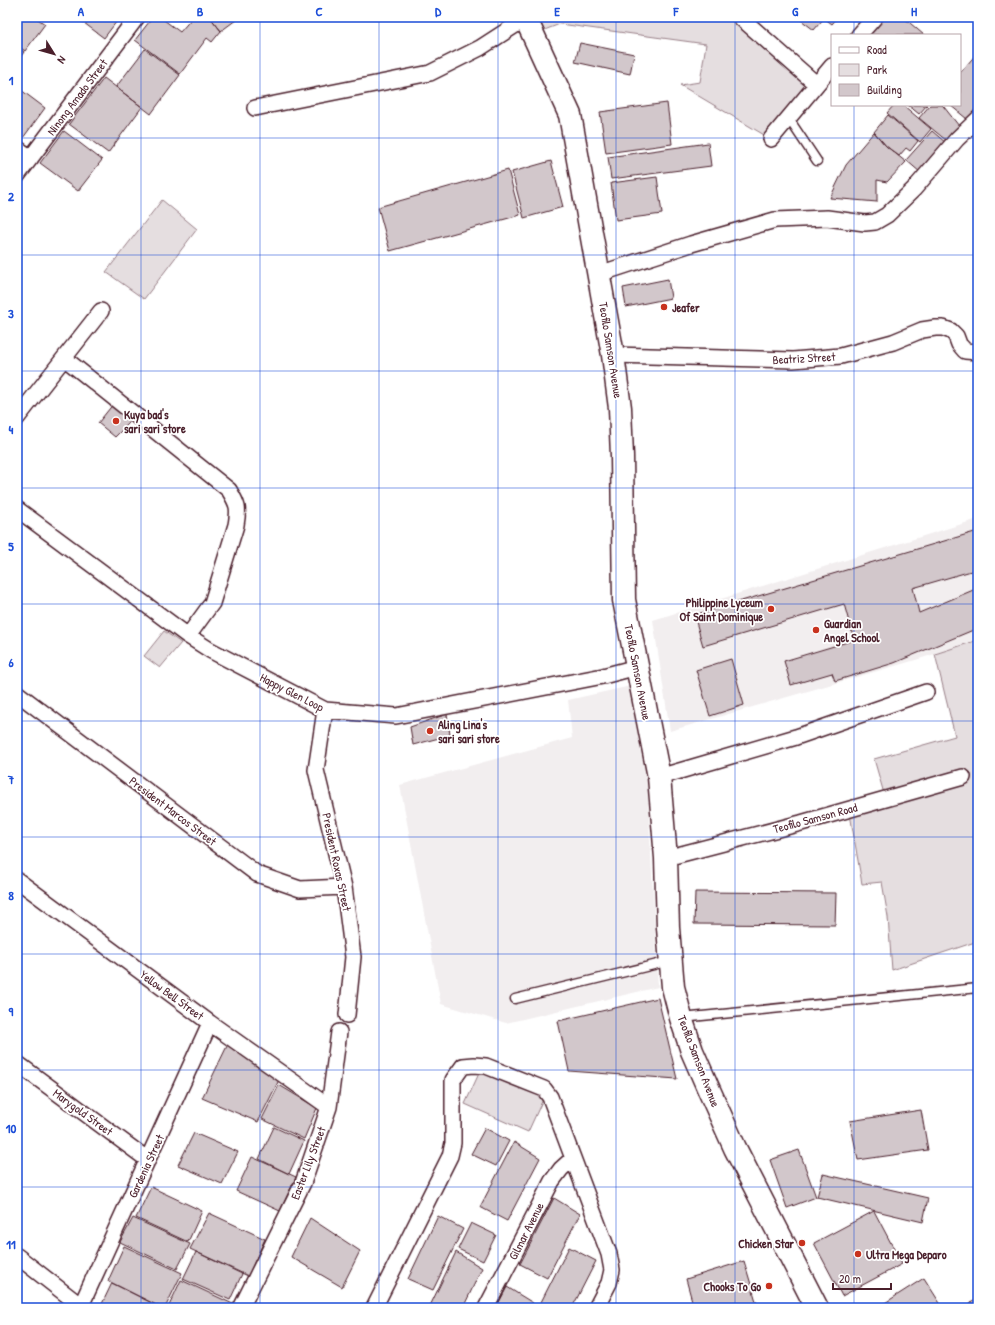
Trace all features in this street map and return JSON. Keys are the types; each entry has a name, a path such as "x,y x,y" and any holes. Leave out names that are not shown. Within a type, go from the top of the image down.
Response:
{"main road":[{"name":"Teofilo Samson Avenue","path":"526,18 570,115 613,355 620,408 624,600 658,777 666,858 668,928 673,987 681,1018 698,1064 735,1148 817,1308"}],"street":[{"name":"Ninong Amado Street","path":"17,176 137,17"},
{"path":"740,17 816,84"},
{"path":"860,34 875,17"},
{"path":"255,108 430,73 480,48 526,18"},
{"path":"771,139 831,67"},
{"path":"599,274 691,244 776,220 827,218 875,222 887,215 914,189 957,139 978,119"},
{"path":"17,148 31,158"},
{"path":"17,418 101,311"},
{"name":"Beatriz Street","path":"613,355 793,360 841,356 880,344 893,342 922,330 935,328 943,328 951,331 956,336 959,344 965,351 978,352"},
{"path":"64,358 229,490 236,503 238,512 236,525 212,603 188,636"},
{"name":"Happy Glen Loop","path":"17,509 188,636 210,650 325,710 396,716 603,676 637,667"},
{"path":"658,777 796,737 926,692"},
{"name":"President Marcos Street","path":"17,693 257,874 300,888 344,887"},
{"name":"President Roxas Street","path":"325,710 316,770 344,887 353,957 347,1015"},
{"name":"Teofilo Samson Road","path":"666,858 801,823 963,777"},
{"name":"Yellow Bell Street","path":"17,880 210,1023 328,1107"},
{"name":"Gardenia Street","path":"80,1307 210,1023"},
{"name":"Easter Lily Street","path":"241,1308 303,1183 328,1107 339,1032"},
{"name":"Marygold Street","path":"17,1063 148,1160"},
{"path":"374,1308 450,1156 453,1142 454,1080 463,1066 474,1064 486,1066 544,1089 550,1097 572,1159 610,1254 612,1270 609,1283 596,1308"},
{"name":"Gilmar Avenue","path":"486,1308 552,1181 561,1169 572,1159"},
{"path":"17,1256 80,1307"}],"lane":[{"path":"789,119 817,161"},
{"path":"515,999 671,960"},
{"path":"681,1018 978,988"}],"shaded area":[{"name":"Guardian Angel School","path":"978,519 978,640 919,659 670,731 653,620"},
{"path":"631,686 647,780 658,987 506,1023 441,1004 400,785 572,738 568,700"}],"green space":[{"path":"528,17 740,17 816,84 771,139 680,85 700,82 706,44 560,24 534,34"},
{"path":"162,200 197,229 144,299 106,272"},
{"path":"164,631 181,643 160,668 144,656"},
{"path":"978,640 978,899 976,898 978,941 892,970 888,917 882,882 862,884 850,814 887,804 874,759 955,736 935,654"},
{"path":"481,1069 544,1097 528,1132 465,1104"}],"building":[{"path":"17,17 35,17 45,24 25,51 17,45"},
{"path":"76,17 120,17 104,38"},
{"path":"153,17 160,17 180,32 193,17 210,17 221,31 212,42 207,38 180,74 135,40"},
{"path":"210,17 240,17 221,31"},
{"path":"797,17 838,17 832,24 824,18 814,30"},
{"path":"885,17 903,17 923,34 870,34"},
{"path":"580,43 634,54 630,74 575,62"},
{"path":"17,47 24,52 17,62"},
{"path":"145,49 180,75 151,114 116,87"},
{"path":"978,52 978,106 967,119 951,106 961,106 961,72"},
{"path":"104,78 142,107 108,153 69,124"},
{"path":"17,87 45,108 20,142 17,140"},
{"path":"667,103 672,144 606,153 600,112"},
{"path":"893,106 904,106 931,129 920,142 887,113"},
{"path":"909,106 926,106 919,114"},
{"path":"929,106 943,106 959,126 947,141 919,118"},
{"path":"888,115 918,141 910,151 906,148 899,156 886,146 874,132"},
{"path":"64,131 102,160 78,191 40,163"},
{"path":"932,131 946,143 921,173 906,160"},
{"path":"874,132 886,146 906,162 887,182 877,180 877,202 830,198 846,165"},
{"path":"708,143 711,166 611,179 608,157"},
{"path":"551,161 563,207 524,218 512,172"},
{"path":"508,170 520,215 390,251 378,207"},
{"path":"657,177 662,214 616,220 611,183"},
{"path":"668,279 671,298 626,307 623,288"},
{"name":"Kuya bad's sari sari store","path":"114,403 134,418 115,437 98,423"},
{"name":"Philippine Lyceum Of Saint Dominique","path":"978,531 978,569 913,588 919,613 978,588 978,628 894,663 835,681 832,673 791,685 784,661 854,640 844,604 703,646 694,615"},
{"path":"731,659 744,705 710,716 696,670"},
{"name":"Aling Lina's sari sari store","path":"447,714 450,735 413,745 410,727"},
{"path":"695,892 836,893 835,925 694,924"},
{"path":"658,998 677,1079 569,1071 558,1021"},
{"path":"228,1044 280,1078 258,1122 202,1098"},
{"path":"279,1085 317,1108 304,1139 262,1119"},
{"path":"921,1110 928,1150 858,1160 850,1121"},
{"path":"274,1127 304,1141 289,1174 259,1159"},
{"path":"485,1128 509,1141 496,1166 471,1154"},
{"path":"194,1133 238,1152 222,1184 178,1165"},
{"path":"514,1142 540,1158 507,1221 480,1207"},
{"path":"799,1150 816,1197 787,1208 770,1160"},
{"path":"252,1157 296,1177 280,1211 236,1191"},
{"path":"823,1174 928,1198 923,1222 817,1197"},
{"path":"151,1187 202,1211 188,1242 136,1218"},
{"path":"554,1198 580,1214 547,1278 520,1264"},
{"name":"Ultra Mega Deparo","path":"874,1211 902,1264 842,1296 814,1243"},
{"path":"209,1213 265,1239 248,1276 190,1249"},
{"path":"438,1216 463,1229 433,1290 408,1279"},
{"path":"133,1218 190,1244 177,1269 120,1242"},
{"path":"310,1218 360,1251 342,1287 291,1257"},
{"path":"471,1223 496,1235 483,1261 458,1249"},
{"path":"124,1246 182,1273 165,1308 162,1308 108,1281"},
{"path":"569,1247 596,1261 572,1308 538,1308"},
{"path":"196,1252 242,1274 230,1300 183,1279"},
{"path":"456,1252 482,1268 463,1308 429,1308"},
{"path":"744,1261 758,1308 694,1308 686,1279"},
{"path":"924,1278 943,1308 877,1308"},
{"path":"181,1280 235,1305 233,1308 168,1308"},
{"path":"112,1283 162,1308 100,1308"},
{"path":"507,1287 533,1303 531,1308 496,1308"},
{"path":"978,1299 978,1308 973,1308 970,1303"}],"place":[{"name":"Jeafer","path":"664,307"},
{"name":"Kuya bad's sari sari store","path":"116,421"},
{"name":"Philippine Lyceum Of Saint Dominique","path":"771,609"},
{"name":"Guardian Angel School","path":"816,630"},
{"name":"Aling Lina's sari sari store","path":"430,731"},
{"name":"Chicken Star","path":"802,1243"},
{"name":"Ultra Mega Deparo","path":"858,1254"},
{"name":"Chooks To Go","path":"769,1286"}]}
